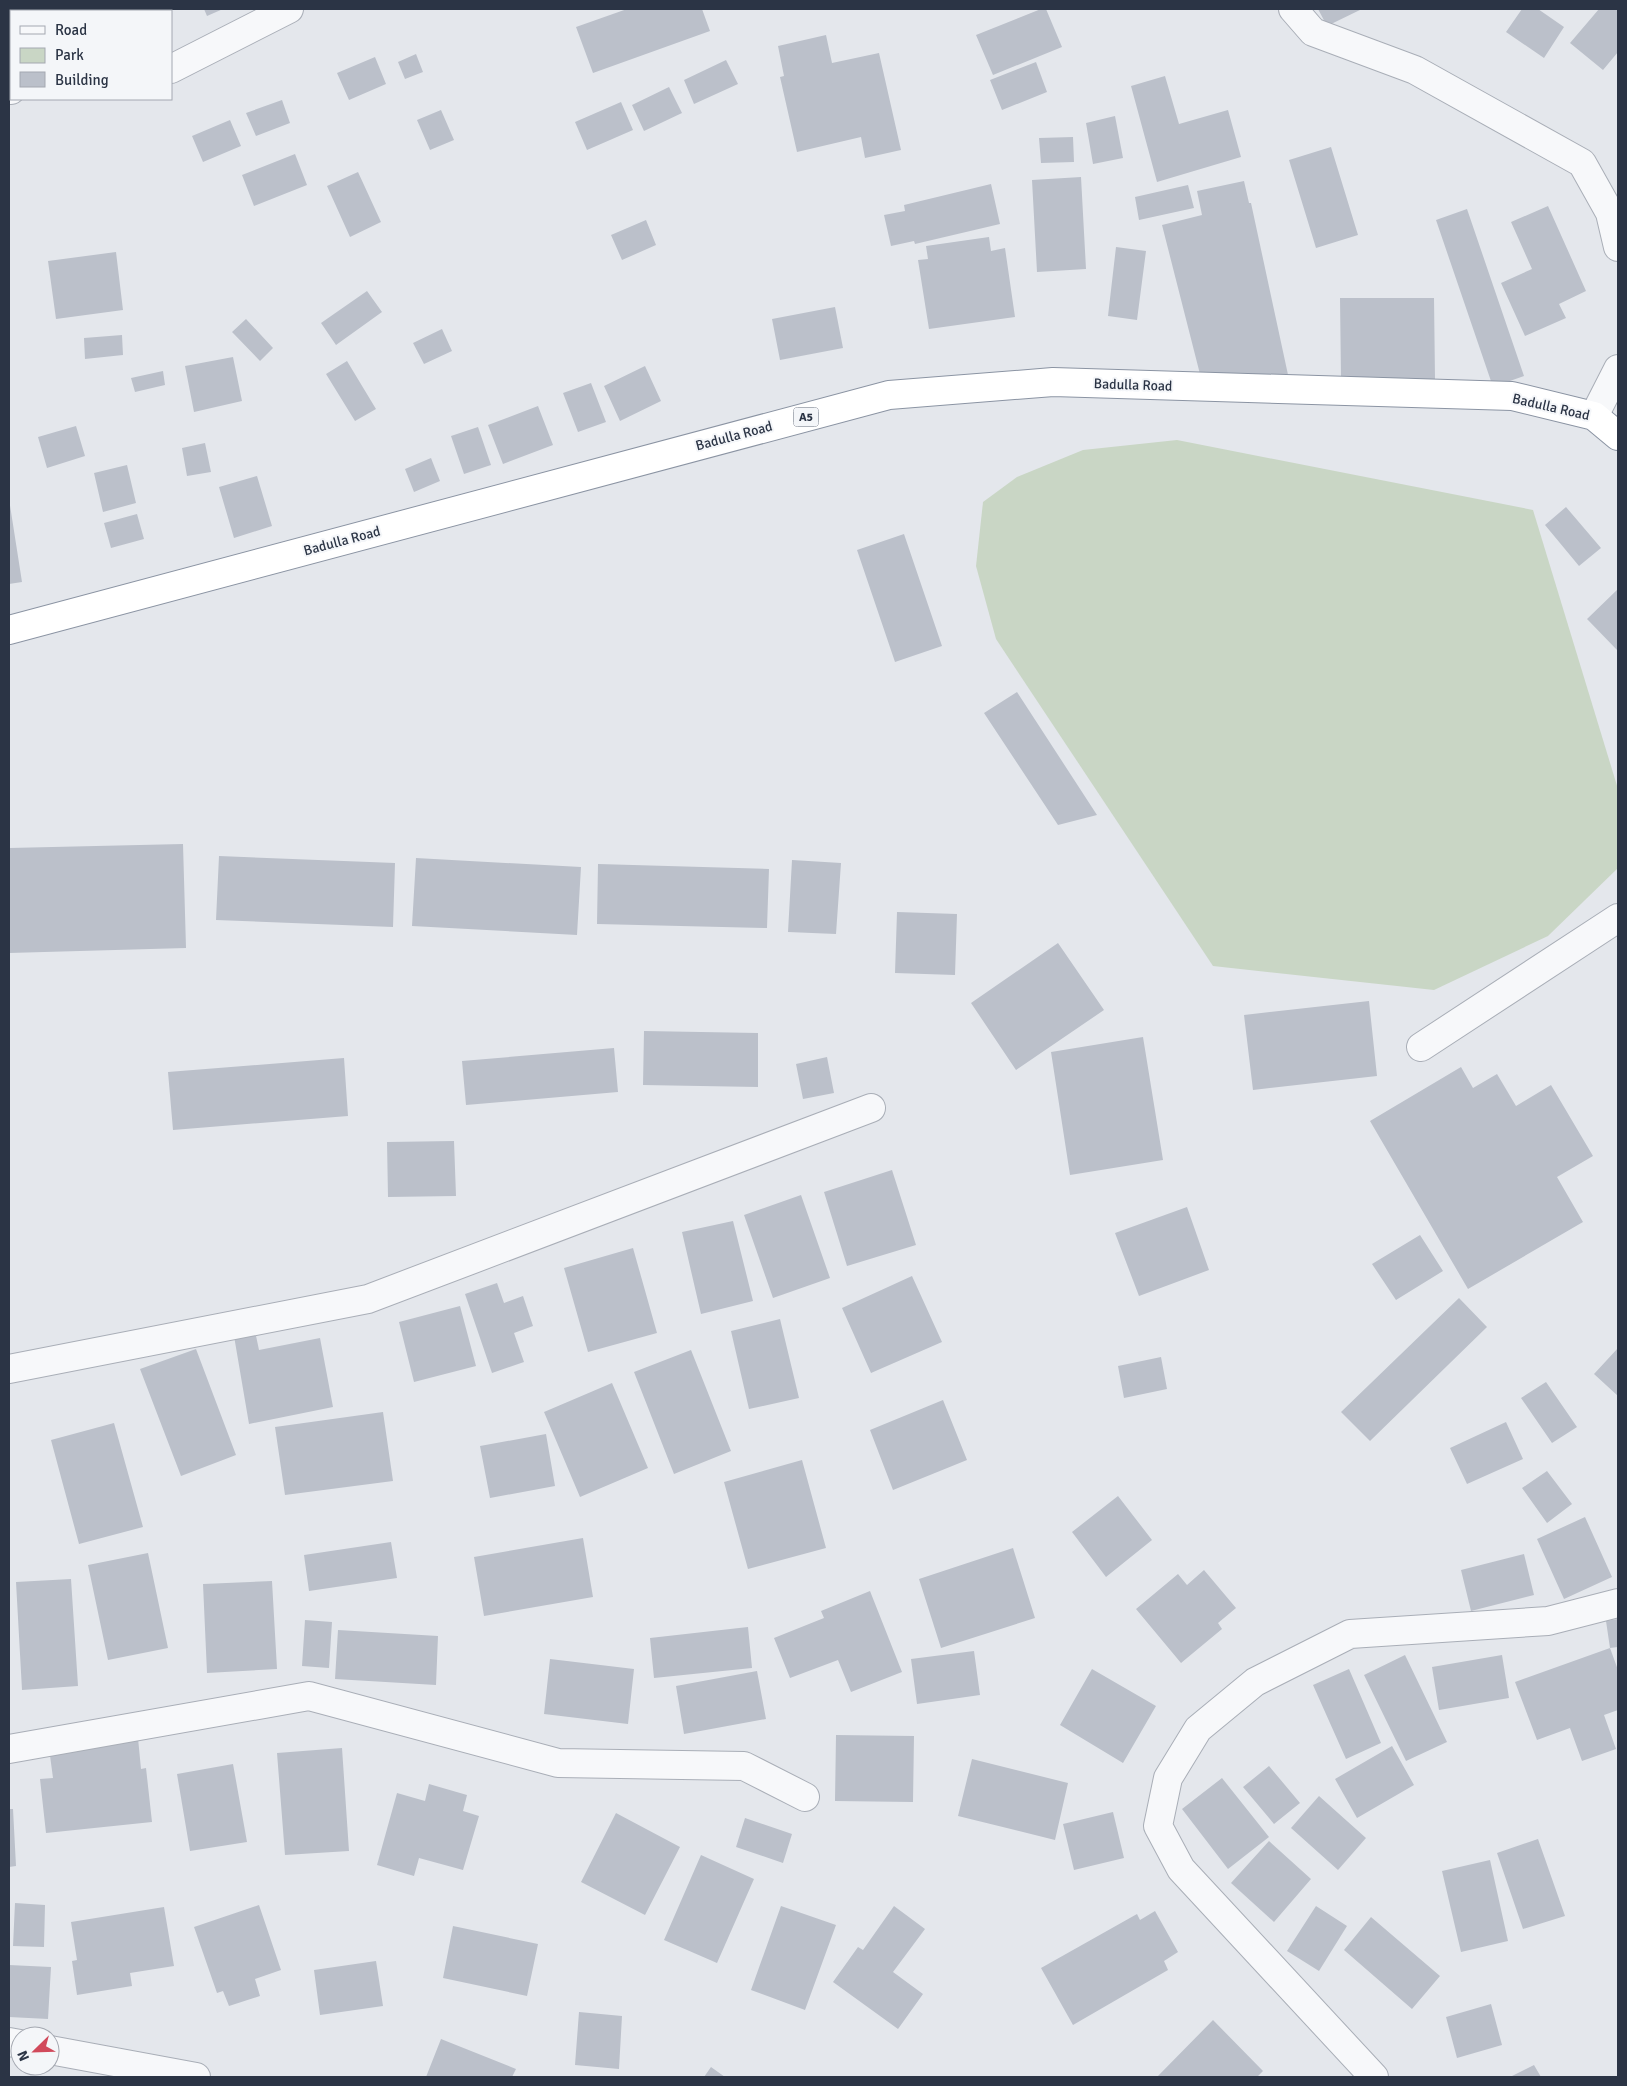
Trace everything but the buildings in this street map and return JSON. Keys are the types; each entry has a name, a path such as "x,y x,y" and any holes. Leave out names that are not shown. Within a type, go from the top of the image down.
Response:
{"highway":[{"name":"Badulla Road","path":"9,630 889,395 1063,382 1512,396 1594,416 1618,436"}],"street":[{"path":"172,68 289,9"},
{"path":"1293,9 1313,32 1414,70 1582,163 1610,213 1618,247"},
{"path":"1594,416 1618,369"},
{"path":"1421,1047 1618,918"},
{"path":"9,1369 368,1299 871,1108"},
{"path":"1374,2077 1181,1869 1158,1826 1168,1778 1198,1729 1255,1682 1350,1634 1548,1622 1618,1603"},
{"path":"9,1749 309,1696 558,1763 744,1766 805,1797"},
{"path":"60,2052 196,2077"}],"green space":[{"path":"1177,440 1533,510 1618,789 1618,868 1548,936 1434,990 1213,966 996,639 976,566 983,502 1017,477 1083,450"}]}
